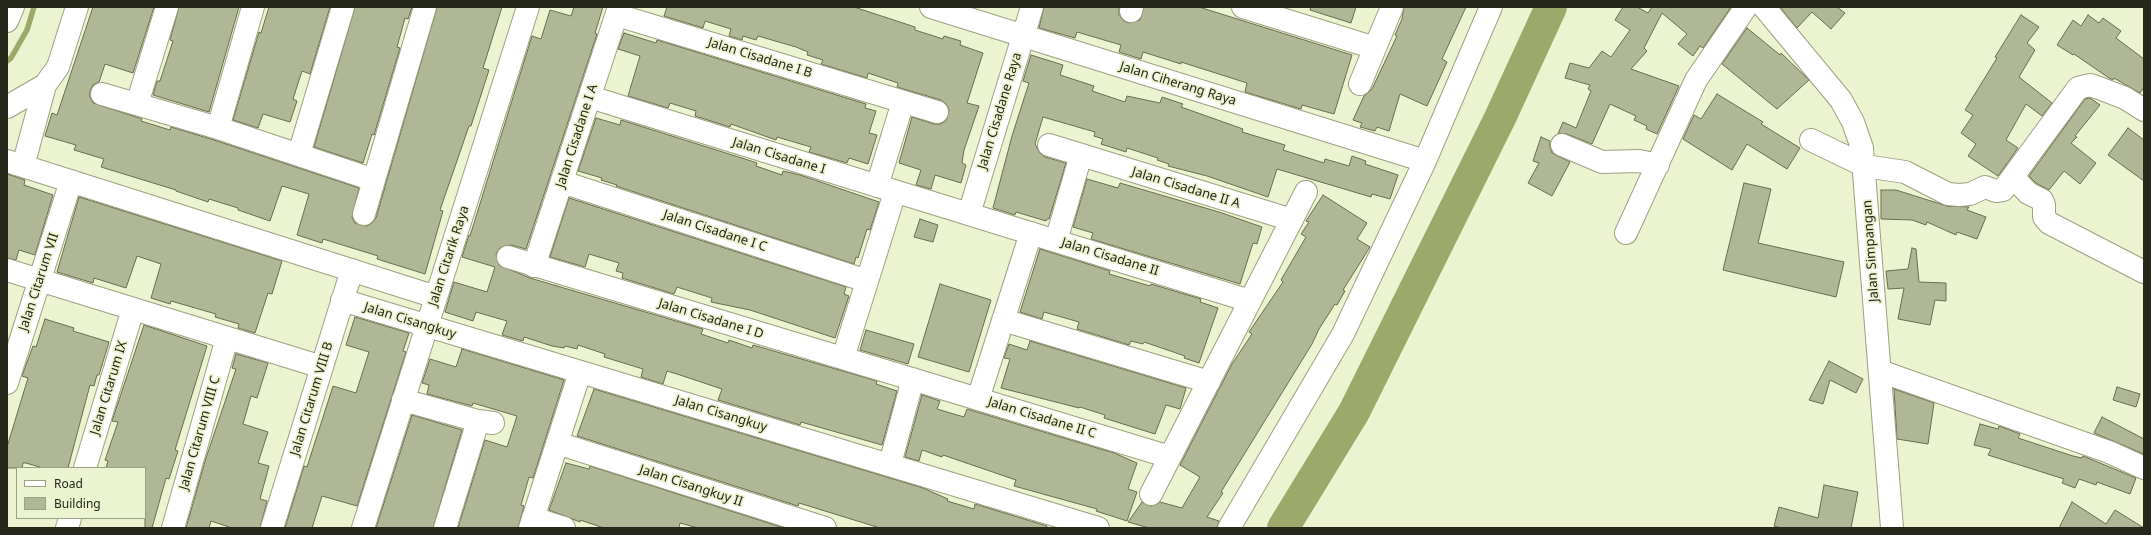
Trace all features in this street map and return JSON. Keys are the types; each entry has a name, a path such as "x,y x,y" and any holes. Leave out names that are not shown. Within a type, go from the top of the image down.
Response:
{"street":[{"path":"7,21 13,7"},
{"path":"76,7 58,67 45,85 15,163 436,297"},
{"path":"137,104 167,7"},
{"path":"218,128 253,7"},
{"path":"299,154 343,7"},
{"path":"364,214 424,7"},
{"name":"Jalan Citarik Raya","path":"363,528 528,7"},
{"name":"Jalan Ciherang Raya","path":"931,7 1425,161"},
{"name":"Jalan Cisadane Raya","path":"969,214 1032,7"},
{"path":"1243,7 1375,48"},
{"path":"1360,84 1392,7"},
{"path":"1229,528 1343,334 1425,161 1491,7"},
{"path":"1626,233 1696,80 1746,7"},
{"name":"Jalan Simpangan","path":"1764,7 1841,100 1853,122 1862,148 1865,166 1892,528"},
{"name":"Jalan Cisadane I A","path":"534,266 618,11"},
{"name":"Jalan Cisadane I B","path":"618,11 937,112"},
{"path":"7,107 45,85"},
{"path":"1811,140 1865,166 1905,172 1948,194 1959,195 1985,187 1996,191 2003,190 2034,145 2078,88 2090,85 2125,98 2144,110"},
{"path":"102,94 218,128 374,180"},
{"name":"Jalan Cisadane I","path":"590,97 969,214"},
{"path":"843,358 867,281 903,102"},
{"path":"1562,145 1602,162 1639,161 1658,165"},
{"name":"Jalan Cisadane II A","path":"1049,146 1292,220"},
{"path":"1056,241 1081,155"},
{"path":"2013,177 2028,193 2042,200 2044,205 2044,217 2049,223 2144,272"},
{"name":"Jalan Citarum VII","path":"7,383 41,280 71,181"},
{"name":"Jalan Cisadane I C","path":"562,182 867,281"},
{"path":"1151,494 1306,192"},
{"name":"Jalan Cisadane II","path":"969,214 1250,301"},
{"path":"978,399 1031,233"},
{"name":"Jalan Cisadane I D","path":"508,257 913,379"},
{"path":"7,270 322,367"},
{"name":"Jalan Citarum VIII B","path":"272,528 352,270"},
{"name":"Jalan Cisangkuy","path":"342,300 890,464 1098,528"},
{"name":"Jalan Citarum IX","path":"85,467 133,309"},
{"path":"1003,320 1209,382"},
{"name":"Jalan Citarum VIII C","path":"173,528 227,338"},
{"path":"564,528 532,523 580,372"},
{"path":"1880,372 2109,452 2144,468"},
{"path":"890,464 913,379"},
{"name":"Jalan Cisadane II C","path":"913,379 1170,457"},
{"path":"403,400 486,422 445,528"},
{"name":"Jalan Cisangkuy II","path":"557,443 825,528"}],"building":[{"path":"93,7 154,7 133,73 105,64 99,82 93,85 90,91 90,97 93,103 142,119 141,121 170,130 171,127 214,140 359,188 352,217 355,223 367,226 376,218 437,7 502,7 483,68 489,70 471,126 469,126 440,210 443,211 425,274 377,259 378,256 323,239 322,243 297,235 309,194 282,186 270,221 238,210 238,208 209,199 208,202 176,190 101,167 104,159 74,150 76,145 45,136 52,113 57,115"},
{"path":"179,7 239,7 209,112 153,95 157,81 160,81 173,41 170,40"},
{"path":"269,7 330,7 310,74 302,71 293,99 297,101 290,122 263,114 258,128 233,120 259,32 261,33"},
{"path":"355,7 412,7 408,19 405,18 397,47 400,48 374,135 372,134 363,163 314,147"},
{"path":"574,7 603,7 595,33 597,34 526,249 511,245 500,248 496,254 499,265 530,278 703,329 701,334 728,343 729,340 752,348 753,345 877,381 876,384 897,391 882,445 801,422 800,425 718,400 722,389 667,371 663,384 641,377 643,369 604,357 605,354 578,345 577,349 565,346 564,348 552,346 524,337 523,341 502,335 507,321 476,312 473,321 445,312 454,282 487,292 495,267 462,257 469,235 470,236 532,36 541,39 550,10 571,16"},
{"path":"667,7 854,7 915,27 915,30 943,39 944,36 961,41 960,45 983,53 967,103 979,106 964,150 962,163 966,165 961,183 935,175 931,189 916,185 921,170 899,163 912,117 934,124 940,124 946,121 949,110 946,104 941,100 897,87 898,83 868,73 867,78 821,64 823,60 807,55 808,52 796,47 758,36 756,40 743,36 742,40 729,36 731,29 705,21 703,28 664,16"},
{"path":"1044,7 1119,7 1119,15 1128,23 1140,20 1144,7 1199,7 1352,55 1334,114 1302,105 1301,109 1245,92 1247,83 1181,62 1181,64 1143,52 1141,59 1119,52 1121,45 1077,32 1075,38 1039,28"},
{"path":"1311,7 1356,7 1351,23 1310,10"},
{"path":"1404,7 1466,7 1442,59 1447,62 1427,106 1400,94 1389,131 1377,127 1375,131 1360,127 1362,123 1353,120 1364,96 1372,89 1397,36 1395,35 1402,19"},
{"path":"1623,7 1637,7 1648,13 1652,7 1731,7 1703,48 1700,46 1693,56 1678,44 1687,34 1662,13 1644,48 1647,51 1631,69 1679,86 1657,134 1646,129 1647,126 1634,120 1636,116 1610,104 1592,144 1567,134 1558,134 1563,122 1576,128 1591,91 1588,89 1590,85 1565,78 1570,63 1589,68 1602,51 1611,57 1630,30 1615,20"},
{"path":"1780,7 1837,7 1845,13 1831,29 1812,12 1797,28"},
{"path":"2021,15 2039,27 2027,43 2035,50 2019,77 2052,103 2042,116 2026,104 2006,140 2018,148 1998,176 1968,156 1976,144 1961,133 1973,115 1965,110"},
{"path":"2088,15 2099,23 2103,18 2121,31 2116,38 2144,59 2144,87 2140,93 2114,78 2113,80 2109,78 2074,54 2073,55 2057,45 2073,20 2081,26"},
{"path":"1747,28 1780,55 1781,53 1809,80 1777,109 1722,64"},
{"path":"624,33 656,43 657,40 866,104 865,108 876,111 869,133 877,135 868,164 849,158 847,163 809,152 811,147 777,137 776,140 731,124 730,127 695,116 696,111 670,103 668,108 628,96 640,56 618,49"},
{"path":"1031,55 1063,65 1060,75 1094,86 1092,91 1125,102 1127,96 1160,103 1162,97 1183,104 1181,107 1243,129 1242,132 1285,145 1283,150 1324,163 1325,159 1349,166 1352,156 1366,161 1365,164 1398,175 1390,199 1372,194 1371,197 1277,169 1268,197 1207,176 1168,166 1169,164 1157,160 1158,158 1127,148 1126,152 1101,144 1103,139 1094,136 1095,132 1043,117 1035,144 1040,153 1045,157 1066,163 1049,219 1046,221 1016,212 1015,215 993,208 1012,136 1029,83 1023,81"},
{"path":"1717,94 1763,122 1761,124 1800,148 1787,169 1747,144 1732,170 1683,139 1694,115 1701,119"},
{"path":"2090,98 2100,105 2071,143 2096,163 2080,184 2064,171 2049,190 2036,183 2029,176 2085,99"},
{"path":"596,118 620,125 621,120 757,163 756,166 782,175 783,171 800,175 879,202 870,230 867,229 858,258 856,257 854,264 616,186 617,185 601,180 602,178 578,171"},
{"path":"2128,128 2144,140 2144,181 2108,155"},
{"path":"1541,137 1550,141 1552,153 1570,162 1552,196 1528,183 1539,163 1533,161"},
{"path":"7,174 25,180 24,185 53,195 35,255 19,250 16,260 7,258"},
{"path":"1087,179 1118,188 1120,183 1219,212 1262,227 1257,244 1253,243 1240,284 1091,239 1093,233 1073,227"},
{"path":"1744,183 1771,189 1758,243 1844,262 1836,297 1723,270"},
{"path":"1881,190 1896,190 1947,206 1969,207 1967,210 1986,217 1977,239 1957,232 1956,235 1927,222 1926,225 1912,220 1881,219"},
{"path":"1323,195 1367,223 1357,239 1370,247 1343,290 1345,291 1337,305 1335,304 1319,329 1312,344 1221,492 1223,493 1207,517 1219,521 1217,528 1149,528 1128,522 1142,502 1151,506 1160,502 1182,508 1200,477 1180,465 1232,364 1252,334 1249,332 1283,282 1281,280 1306,237 1301,234 1309,222 1306,221"},
{"path":"79,197 282,261 272,294 268,293 255,333 238,328 239,324 215,317 216,314 171,301 170,304 151,298 161,264 137,256 126,288 94,278 93,283 57,272"},
{"path":"569,198 846,287 844,294 849,296 835,338 750,310 711,302 712,298 677,287 674,294 622,278 623,273 616,271 619,263 589,254 585,267 550,257"},
{"path":"920,219 938,225 933,242 914,237"},
{"path":"1912,248 1916,249 1919,282 1946,283 1946,301 1935,300 1930,325 1898,319 1904,288 1888,289 1886,271 1908,269"},
{"path":"1040,249 1110,271 1109,274 1150,286 1151,284 1201,299 1200,302 1218,308 1199,363 1184,358 1185,356 1144,342 1143,344 1131,341 1129,345 1077,329 1079,322 1044,312 1042,319 1020,312"},
{"path":"940,284 991,300 969,372 918,357"},
{"path":"355,317 409,333 403,351 406,352 357,506 322,496 312,528 285,528 304,466 307,467 333,386 356,393 369,352 346,345"},
{"path":"45,319 74,328 73,331 109,342 99,375 97,375 94,386 90,385 68,467 40,467 23,463 22,467 7,468 7,447 28,378 22,376 33,346 36,347"},
{"path":"144,325 207,346 175,450 178,451 169,479 166,478 152,528 145,528 146,467 106,467 108,461 105,460 118,422 112,421"},
{"path":"866,330 914,344 908,364 860,350"},
{"path":"1030,341 1186,388 1180,409 1166,405 1155,434 1104,418 1105,415 1080,407 1079,408 1001,388 1010,359 1004,358 1009,344 1027,350"},
{"path":"462,349 564,380 533,478 529,477 521,505 524,506 518,528 458,528 485,440 507,447 517,416 473,403 472,406 427,394 429,385 422,383 430,359 456,367"},
{"path":"236,354 268,363 257,398 251,396 243,424 268,432 258,463 269,466 260,499 267,501 260,528 232,528 211,521 209,528 186,528 206,458 236,369 232,368"},
{"path":"1829,361 1863,379 1856,393 1830,380 1823,404 1809,400"},
{"path":"2117,387 2140,394 2136,407 2113,400"},
{"path":"594,389 923,488 948,499 947,501 974,509 975,504 1047,526 1047,528 880,528 799,503 798,506 577,436"},
{"path":"1894,389 1934,403 1928,444 1897,439"},
{"path":"922,395 940,401 937,409 964,417 967,409 1114,453 1137,463 1128,489 1137,492 1127,521 1096,511 1097,509 1014,486 1016,480 943,455 942,457 922,450 919,461 905,457"},
{"path":"412,415 462,430 433,528 376,528"},
{"path":"2102,417 2144,439 2144,454 2094,433"},
{"path":"1980,424 1998,429 1999,426 2020,434 2018,438 2073,456 2082,458 2083,456 2136,478 2130,494 2097,482 2096,485 2079,479 2075,488 2062,483 2064,479 1988,455 1991,449 1974,445"},
{"path":"566,463 589,469 590,466 784,528 698,528 680,523 679,528 604,528 580,520 580,522 549,510"},
{"path":"1824,485 1858,492 1851,528 1781,528 1774,526 1779,507 1818,518"},
{"path":"2072,502 2106,524 2115,510 2144,528 2059,528"}],"waterway":[{"path":"7,61 11,58 27,30 34,7"},
{"path":"1283,528 1354,412 1500,118 1551,7"}]}
